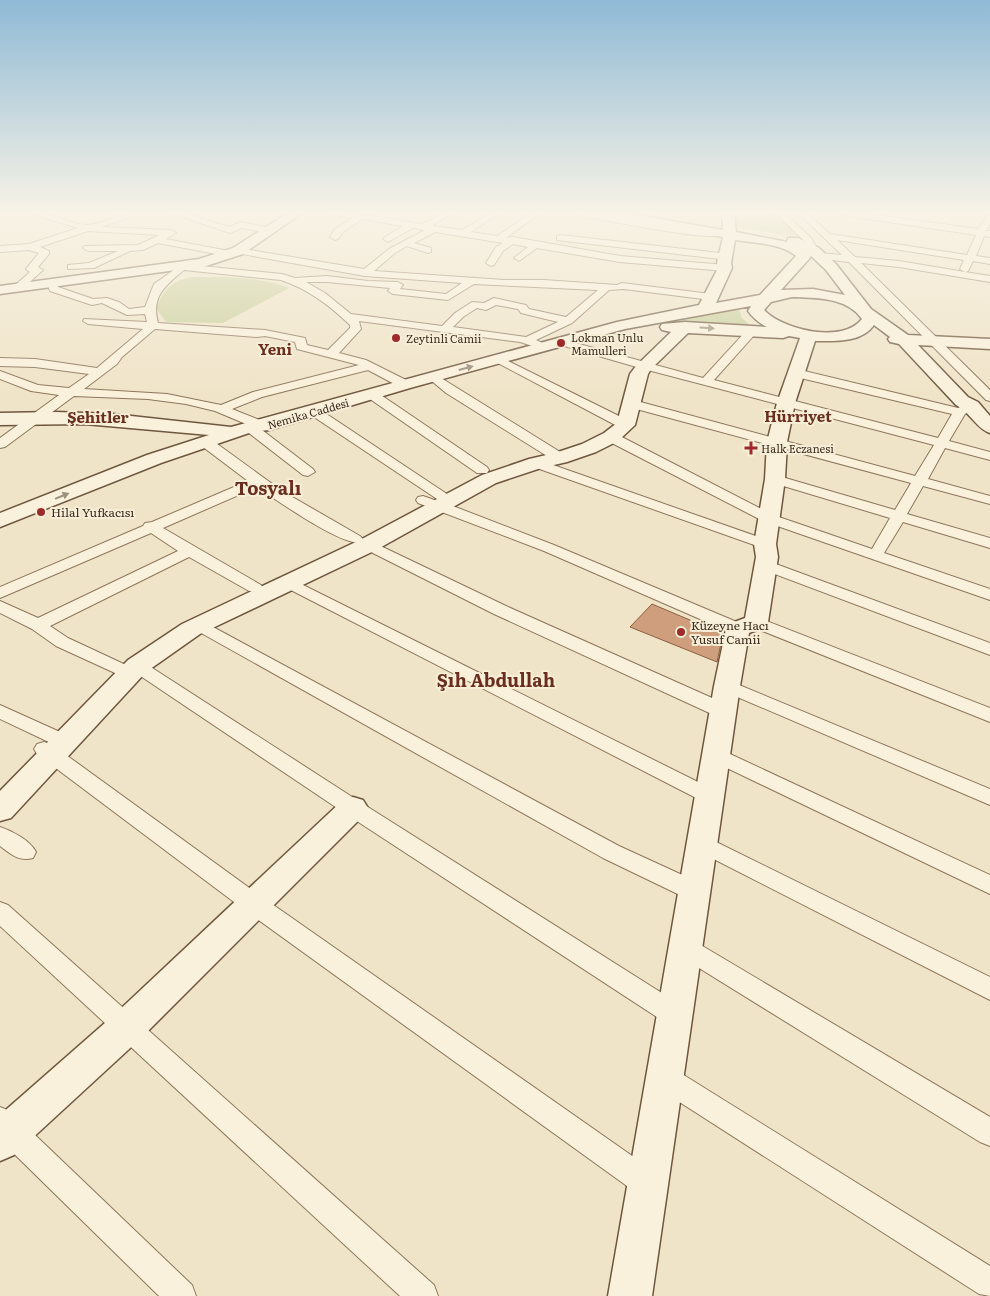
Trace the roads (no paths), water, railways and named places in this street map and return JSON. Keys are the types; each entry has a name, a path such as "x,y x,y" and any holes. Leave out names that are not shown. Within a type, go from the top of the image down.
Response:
{"main road":[{"path":"0,290 129,273"},
{"path":"708,303 720,273"},
{"path":"788,273 758,304 756,311 760,318 785,331 816,335 862,330 868,325 870,319 836,273"},
{"path":"623,325 708,303 765,299 784,294 809,293 843,299 866,312 903,339 962,401 966,409 990,427"},
{"path":"623,325 990,344"},
{"name":"Nemika Caddesi","path":"0,521 204,441 315,412 404,384 623,325"},
{"path":"437,500 489,479 589,448 611,437 626,425 628,413 633,404 639,374 644,366 685,327"},
{"path":"630,1296 725,698 747,625 766,542 775,479 777,442 786,403 796,373 816,335"},
{"path":"0,418 38,416 169,424 233,432"},
{"path":"129,668 192,629 289,583 437,500 482,470 506,463 536,463"},
{"path":"0,791 50,747 129,668 179,626 255,588 362,542"},
{"path":"0,810 50,747"},
{"path":"4,1131 128,1027 353,808"}],"street":[{"path":"17,288 34,273"},
{"path":"153,326 148,310 158,286 174,273"},
{"path":"247,273 282,277 295,281 323,295 348,317 355,324 355,329 331,354"},
{"path":"339,279 345,273"},
{"path":"371,273 472,281 620,288 622,286 708,303"},
{"path":"622,273 622,286"},
{"path":"864,273 990,397"},
{"path":"960,273 990,279"},
{"path":"295,281 314,277 339,279 358,283 398,286 393,291 448,297 472,281"},
{"path":"52,283 54,289 92,302 103,300 115,304 127,312 148,310"},
{"path":"526,341 568,321 607,286"},
{"path":"445,330 459,315 476,304 486,306 494,301 522,307 525,311 568,321"},
{"path":"348,317 553,344 706,382 941,445 990,456"},
{"path":"88,321 257,334 265,333 301,340 301,347 369,366 404,384"},
{"path":"0,444 113,362 117,355 153,326"},
{"path":"706,382 752,331"},
{"path":"498,359 626,425"},
{"path":"0,362 60,365 100,372"},
{"path":"222,409 260,393 333,378 369,366"},
{"path":"796,373 966,409 941,445 875,556"},
{"path":"0,375 35,388 71,393 180,399 222,409 256,426 308,472"},
{"path":"433,377 450,390 560,458"},
{"path":"971,378 990,382"},
{"path":"371,394 391,410 482,470"},
{"path":"633,404 990,500"},
{"path":"315,412 437,500 549,548 747,625 990,715"},
{"path":"611,437 766,542 875,556 990,595"},
{"path":"204,441 257,482 321,522 500,610 725,698 990,796"},
{"path":"536,463 766,542 990,649"},
{"path":"775,479 990,544"},
{"path":"0,593 150,526 257,482"},
{"path":"150,526 189,551 255,588"},
{"path":"38,625 189,551"},
{"path":"289,583 709,796"},
{"path":"0,606 38,625 62,642 129,668 676,1014"},
{"path":"200,625 611,852 694,891"},
{"path":"0,711 50,747 254,904 648,1184"},
{"path":"715,754 990,885"},
{"path":"0,835 26,852"},
{"path":"702,843 990,989"},
{"path":"0,912 423,1296"},
{"path":"686,948 990,1132"},
{"path":"665,1078 990,1283"},
{"path":"4,1131 181,1296"}],"place":[{"name":"Zeytinli Camii","path":"396,338"},
{"name":"Lokman Unlu Mamulleri","path":"561,343"},
{"name":"Halk Eczanesi","path":"751,448"},
{"name":"Hilal Yufkacısı","path":"41,512"},
{"name":"Küzeyne Hacı Yusuf Camii","path":"681,632"}],"district":[{"name":"Yeni","path":"275,348"},
{"name":"Hürriyet","path":"798,415"},
{"name":"Şehitler","path":"98,416"},
{"name":"Tosyalı","path":"268,487"},
{"name":"Şıh Abdullah","path":"496,679"}]}
